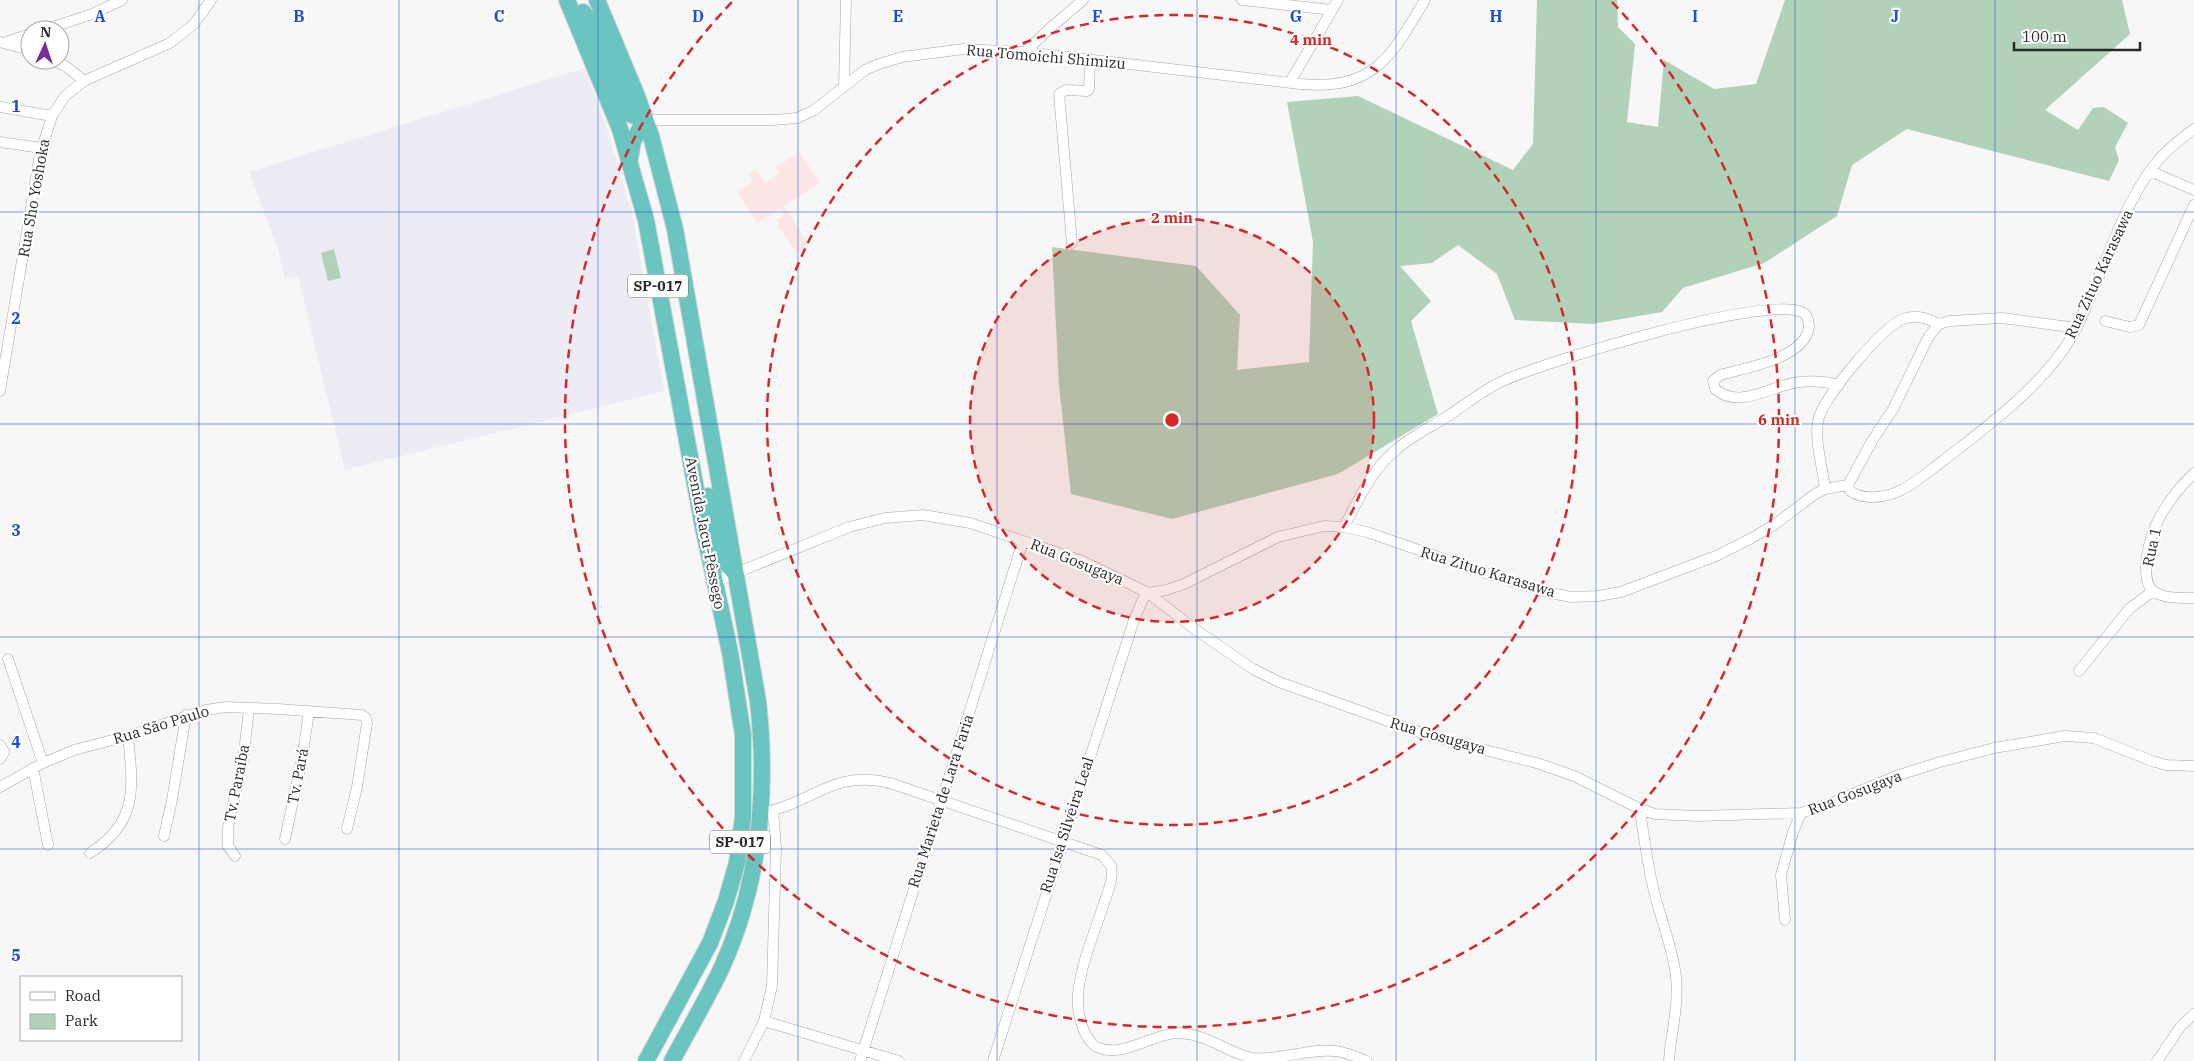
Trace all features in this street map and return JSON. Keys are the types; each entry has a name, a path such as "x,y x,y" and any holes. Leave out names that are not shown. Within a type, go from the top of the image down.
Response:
{"highway":[{"name":"Avenida Jacu-Pêssego","path":"566,0 631,157 647,226 714,582 730,652 743,734 743,817 737,863 726,902 710,943 646,1061"},
{"name":"Avenida Jacu-Pêssego","path":"597,0 646,120 664,186 681,261 736,574 753,676 763,753 767,812 740,918 722,966 702,1008 672,1061"},
{"path":"580,6 624,112 646,120 633,141 631,157"},
{"path":"580,6 594,26 625,102 631,104 637,96"},
{"path":"631,157 640,146 646,150 669,247 681,261"},
{"path":"690,457 703,471 721,557 736,574"},
{"path":"719,605 723,591 732,593 743,657 753,676"}],"street":[{"path":"70,21 92,14 122,0"},
{"name":"Rua Sho Yoshoka","path":"0,391 42,148 52,116 65,96 84,81 170,43 194,24 211,0"},
{"path":"844,86 846,0"},
{"path":"1025,52 1083,0"},
{"path":"1242,0 1332,10"},
{"path":"1290,82 1338,0"},
{"name":"Rua Tomoichi Shimizu","path":"646,120 774,120 797,118 813,111 844,86 876,65 902,58 969,49 1025,52 1290,82 1335,85 1354,80 1373,70 1388,58 1399,44 1425,0"},
{"path":"3,42 20,37"},
{"path":"3,42 20,47"},
{"path":"1072,243 1059,94 1066,90 1087,91 1089,89 1090,60"},
{"path":"70,69 84,81"},
{"path":"0,106 52,116"},
{"name":"Rua Zituo Karasawa","path":"1148,593 1184,584 1278,537 1324,526 1344,527 1367,532 1546,592 1571,597 1598,596 1621,592 1716,556 1750,539 1825,489 1848,486 1856,495 1874,497 1898,492 1963,445 2026,391 2061,353 2077,328 2124,218 2150,171 2162,156 2194,129"},
{"path":"0,142 42,148"},
{"path":"2150,171 2194,190"},
{"path":"2105,321 2130,327 2139,324 2194,205"},
{"path":"1344,527 1380,464 1397,448 1485,390 1512,377 1555,361 1719,317 1757,311 1793,309 1804,313 1808,320 1808,333 1798,345 1770,362 1720,376 1714,382 1715,389 1725,396 1746,397 1805,381 1840,385"},
{"path":"1825,489 1817,426 1822,409 1871,346 1902,319 1918,317 1939,324 1950,321 2002,318 2077,328"},
{"path":"1848,486 1872,441 1898,400 1929,336 1939,324"},
{"name":"Rua 1","path":"2153,591 2148,584 2146,574 2147,554 2156,524 2171,498 2194,473"},
{"name":"Rua Gosugaya","path":"714,582 849,527 885,518 923,515 970,523 1082,561 1148,593 1217,645 1253,669 1279,682 1430,736 1523,759 1557,770 1574,776 1640,809 1656,814 1681,816 1801,813 1831,803 1896,776 1940,762 1994,748 2065,736 2094,738 2152,761 2194,766"},
{"name":"Rua Marieta de Lara Faria","path":"860,1061 940,800 1023,541"},
{"path":"2079,671 2125,614 2139,600 2153,591 2164,596 2194,598"},
{"name":"Rua Isa Silveira Leal","path":"993,1061 1062,840 1134,620 1143,599 1148,593"},
{"path":"8,659 43,763"},
{"name":"Rua São Paulo","path":"0,788 33,768 74,750 128,736 186,715 219,708 362,715 366,718 367,722 357,787 347,829"},
{"name":"Tv. Paraíba","path":"235,856 228,846 228,827 242,761 249,709"},
{"name":"Tv. Pará","path":"285,839 302,759 309,712"},
{"path":"164,836 186,715"},
{"path":"90,853 108,842 116,832 131,800 132,783 128,736"},
{"path":"0,745 4,752 0,759"},
{"path":"33,768 48,845"},
{"path":"744,1061 764,1021 771,993 776,847 767,812 839,782 860,778 890,783 1102,855 1111,866 1111,882 1086,962 1079,990 1078,1005 1083,1027 1091,1043 1098,1049 1117,1053 1163,1035 1182,1033 1205,1037 1254,1059 1286,1059 1318,1052 1334,1051 1351,1054 1368,1061"},
{"path":"1640,809 1651,880 1658,910 1672,949 1676,978 1677,1002 1669,1061"},
{"path":"1785,920 1781,875 1793,832 1801,813"},
{"path":"2157,1061 2181,1026 2194,1014"},
{"path":"764,1021 899,1061"}],"shaded area":[{"path":"585,68 606,126 632,213 664,391 345,470 298,276 285,279 278,249 249,172"},
{"path":"800,152 820,183 784,206 808,244 805,246 807,249 796,253 781,229 779,230 777,227 779,225 776,220 784,215 781,208 757,223 737,191 753,182 748,174 756,169 765,183 779,173 776,167"}],"green space":[{"path":"1537,0 1617,0 1618,27 1635,44 1627,122 1658,127 1664,60 1714,89 1756,84 1785,0 2122,0 2130,34 2045,110 2078,130 2093,108 2104,107 2128,123 2115,147 2119,160 2109,181 1907,129 1852,165 1837,216 1764,263 1683,288 1662,312 1592,324 1515,320 1497,274 1458,245 1432,263 1400,266 1431,301 1411,321 1438,414 1338,474 1172,519 1071,494 1059,385 1052,247 1196,266 1240,315 1237,370 1309,362 1313,242 1287,102 1358,96 1513,170 1533,144"},
{"path":"334,249 341,278 328,281 321,253"}]}
